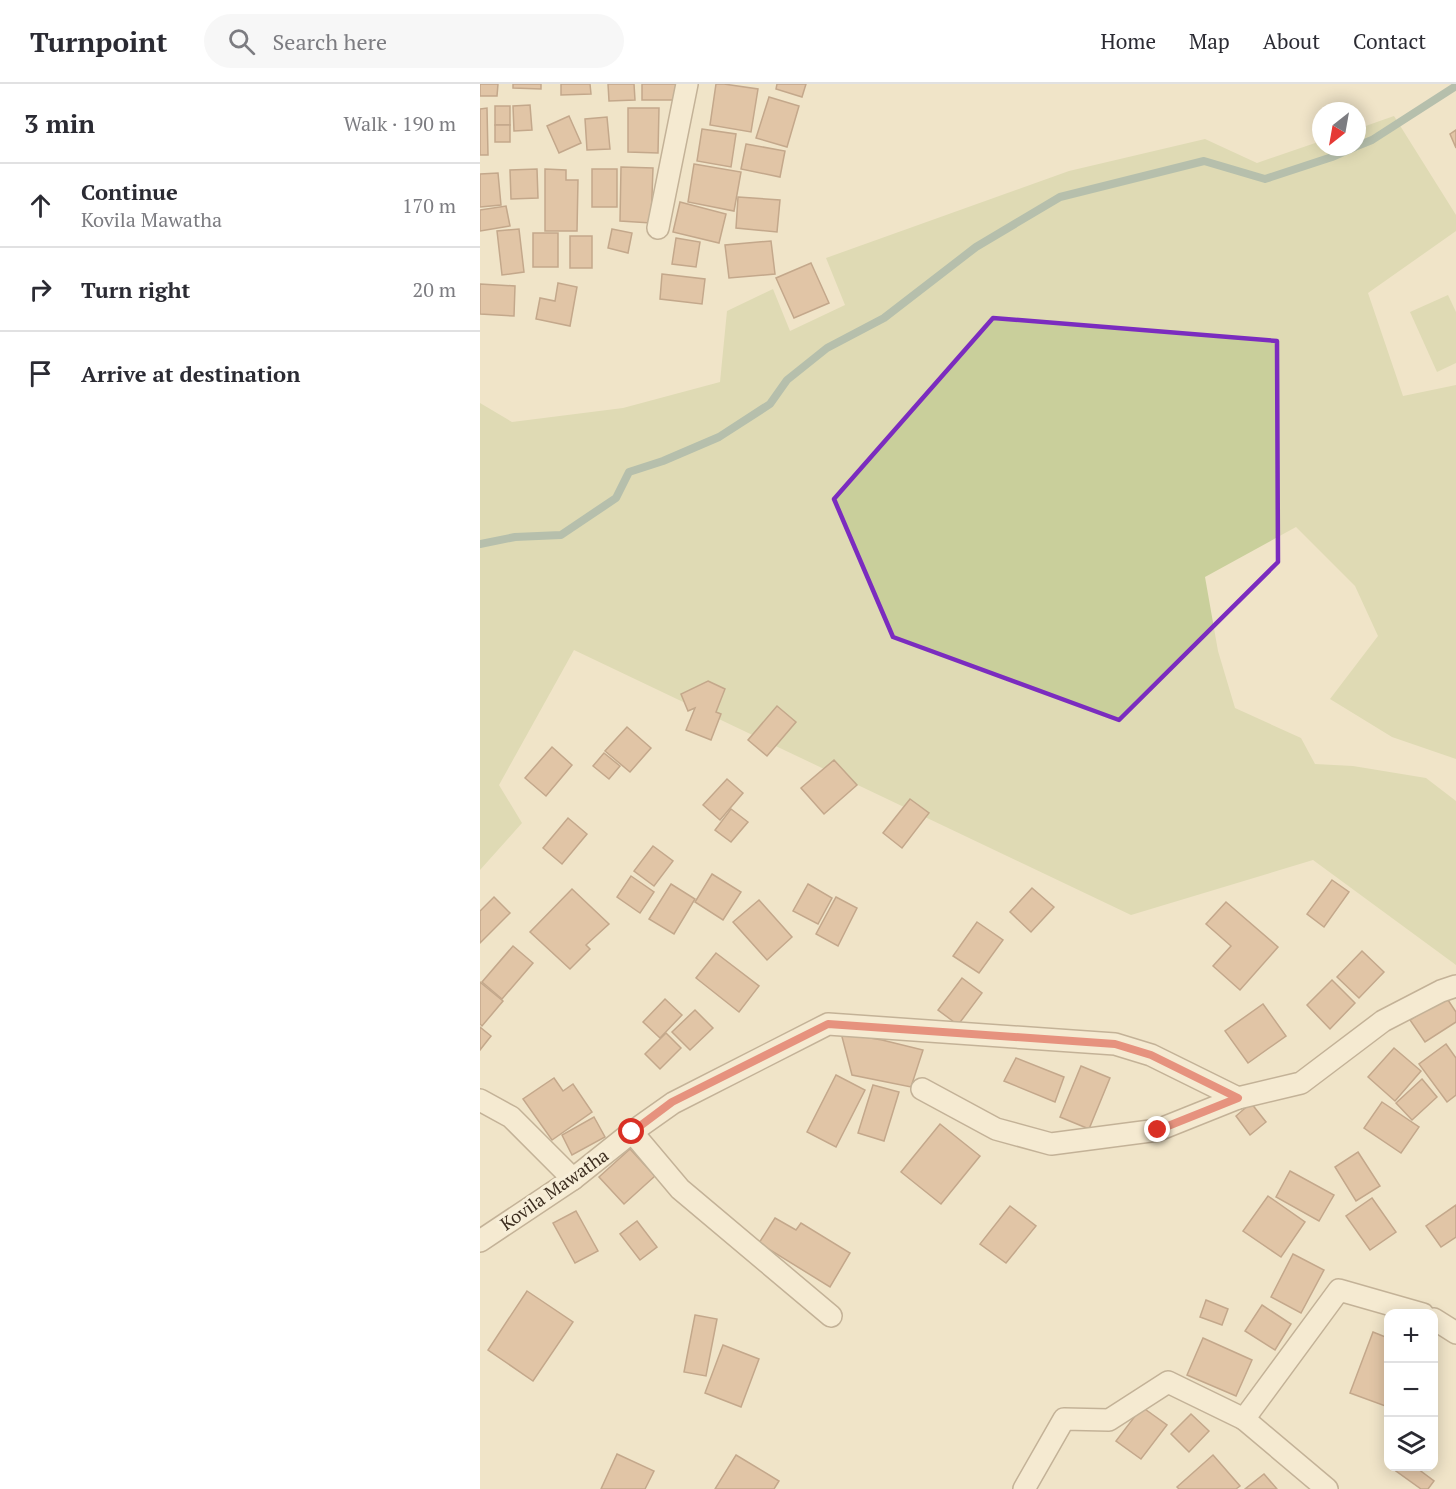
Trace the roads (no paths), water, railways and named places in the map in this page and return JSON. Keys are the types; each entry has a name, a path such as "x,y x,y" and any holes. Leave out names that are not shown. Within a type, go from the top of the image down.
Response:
{"street":[{"path":"658,228 687,84"},
{"path":"922,1089 996,1129 1050,1144 1158,1130 1238,1098 1301,1083 1383,1021 1440,991 1456,986"},
{"name":"Kovila Mawatha","path":"480,1241 573,1179 672,1102 828,1024 1115,1044 1151,1055 1238,1098"},
{"path":"480,1100 511,1117 573,1179"},
{"path":"632,1132 680,1189 831,1316"},
{"path":"1244,1419 1339,1290 1406,1309"},
{"path":"1438,1322 1456,1333"},
{"path":"1024,1489 1065,1419 1109,1420 1168,1382 1244,1419 1328,1489"}],"waterway":[{"path":"1366,142 1456,86"},
{"path":"480,544 515,537 561,535 616,498 629,472 663,461 719,437 770,404 787,380 827,348 884,318 976,247 1060,197 1204,161 1265,179 1334,156"}]}
